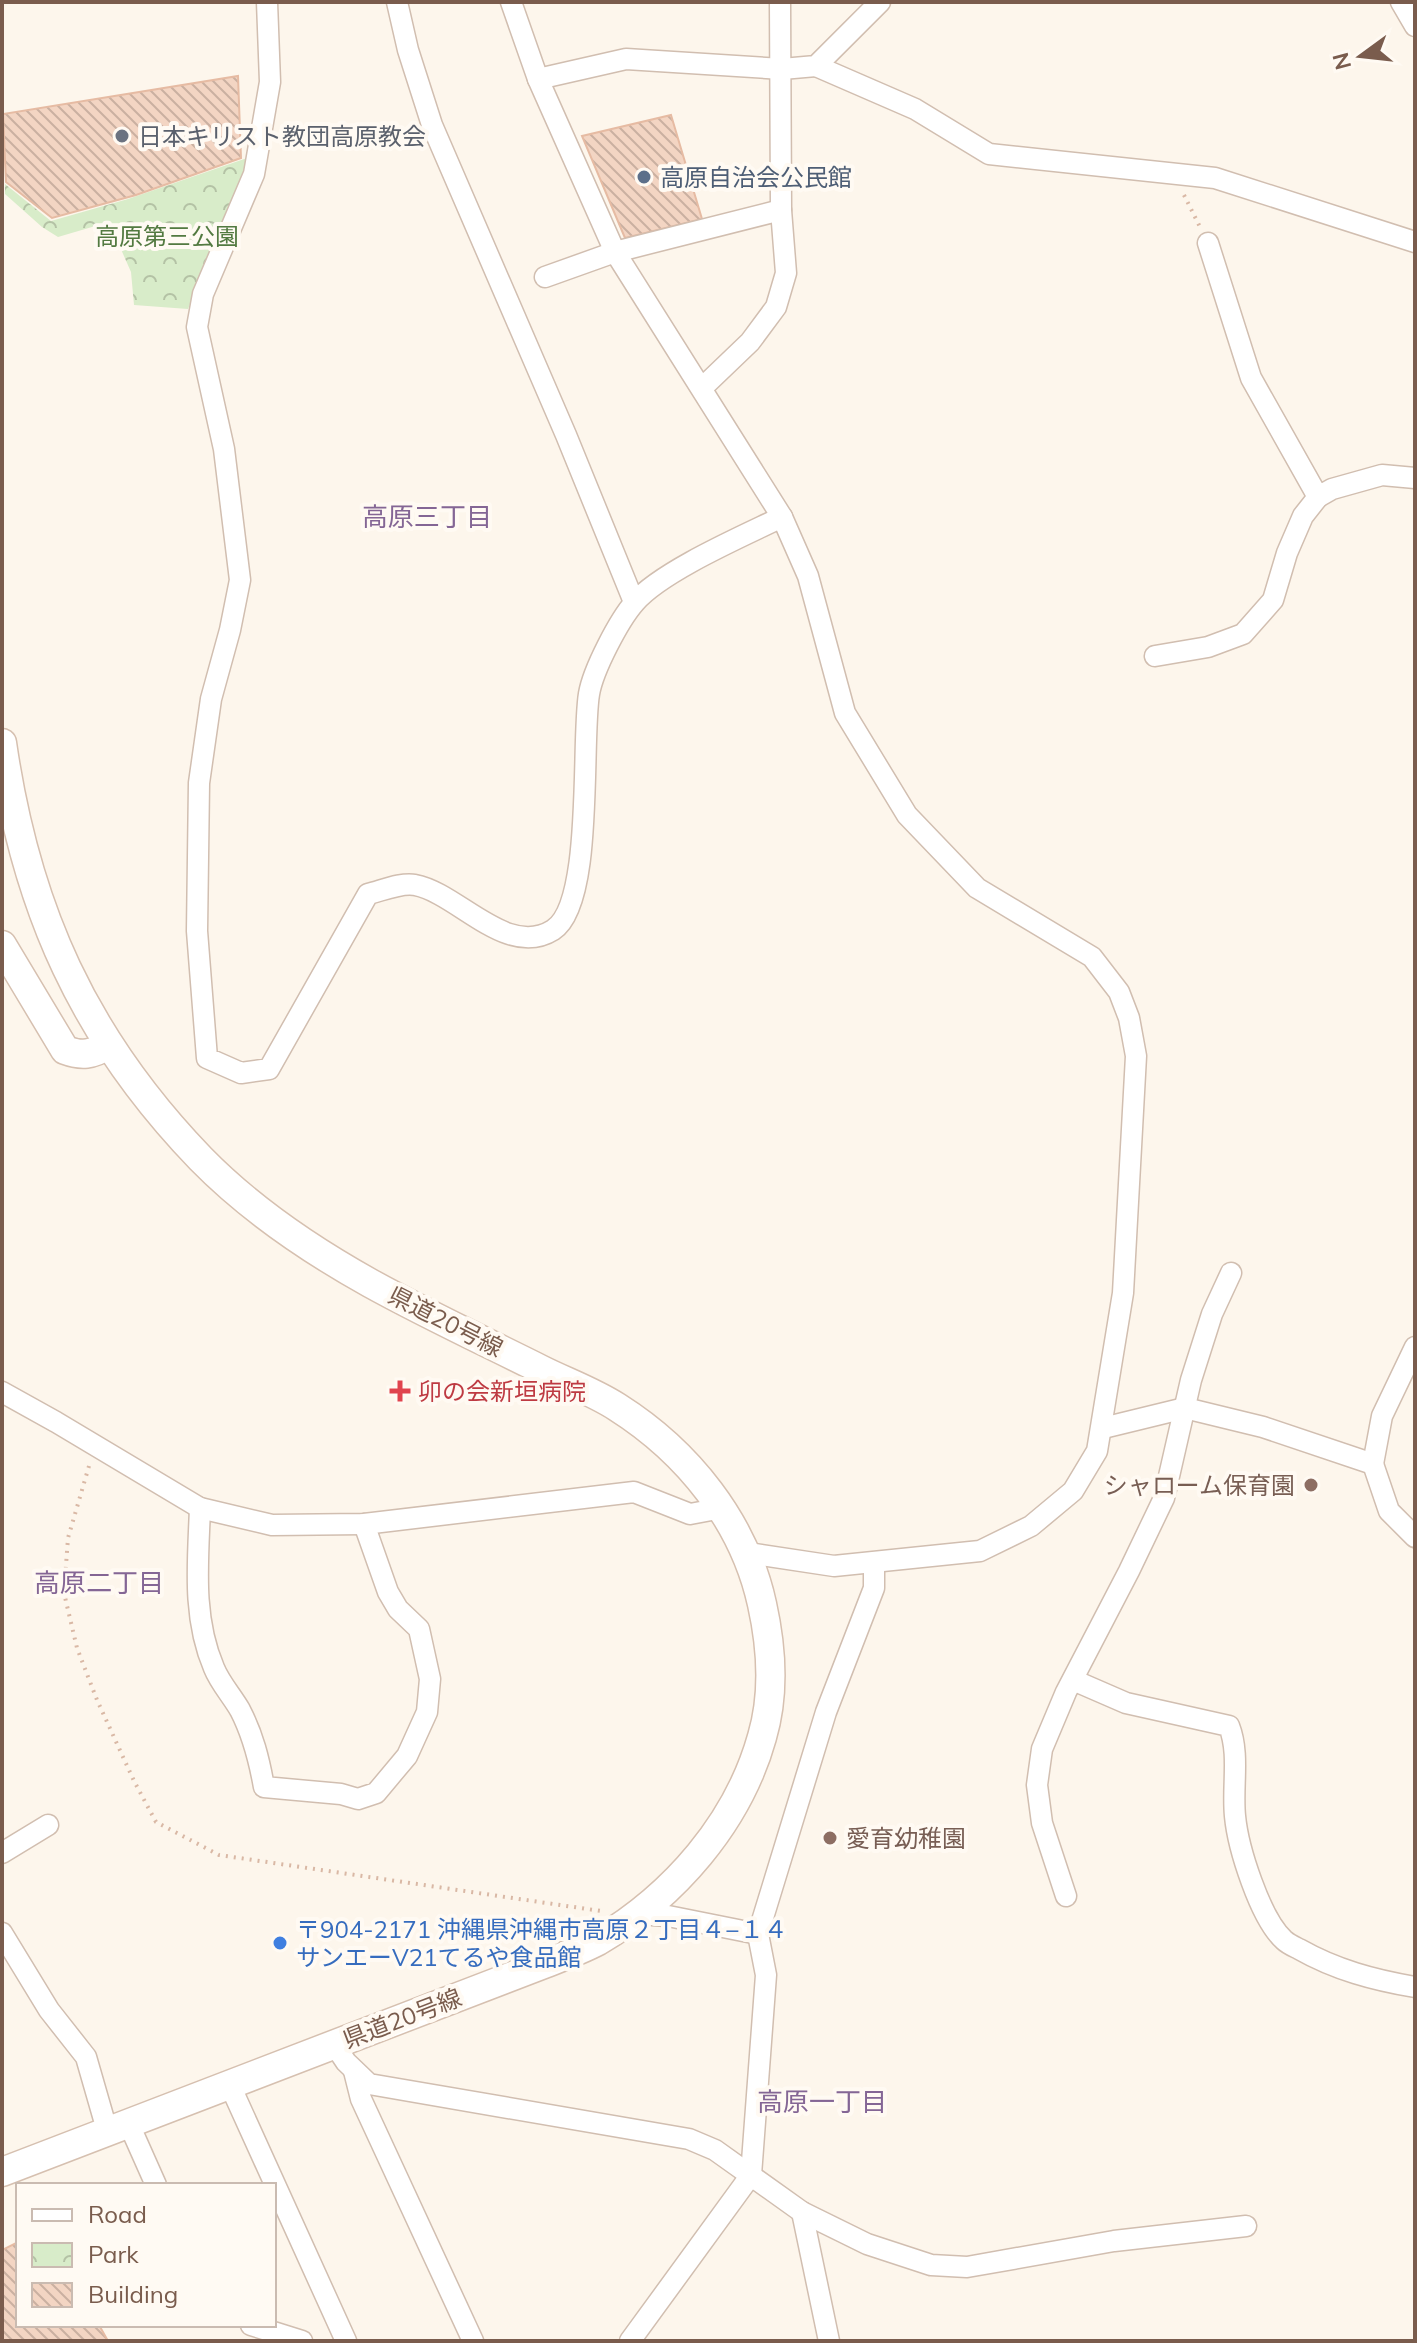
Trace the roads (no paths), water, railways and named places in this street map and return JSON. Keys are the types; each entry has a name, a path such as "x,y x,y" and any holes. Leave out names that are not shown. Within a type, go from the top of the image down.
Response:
{"main road":[{"name":"県道20号線","path":"2,743 16,825 30,877 59,952 107,1045 157,1109 202,1160 270,1219 368,1282 617,1407 688,1464 722,1508 748,1553 759,1589 772,1660 764,1730 742,1793 709,1842 667,1891 597,1941 2,2172"},
{"path":"2,945 65,1050 78,1055 91,1054 107,1045"}],"street":[{"path":"267,2 270,82 254,174 203,294 197,327 224,449 240,580 211,699 199,783 197,931 207,1058 241,1073 269,1069 368,894 413,884 448,897 487,926 529,938 554,929 573,899 584,824 585,740 590,692 598,665 634,602 658,582 782,517"},
{"path":"397,2 408,50 432,125 566,435 634,602"},
{"path":"511,2 538,79 615,252 782,517 808,576 845,713 907,815 977,888 1092,957 1119,992 1129,1018 1136,1056 1123,1293 1103,1428 1097,1451 1073,1491 1031,1526 980,1551 834,1566 748,1553"},
{"path":"702,388 750,342 776,307 786,273 781,210 780,2"},
{"path":"816,66 880,2"},
{"path":"1401,2 1415,26"},
{"path":"538,79 626,59 782,69 816,66 915,109 989,154 1215,178 1415,242"},
{"path":"545,277 615,252 781,210"},
{"path":"1208,243 1251,378 1318,497"},
{"path":"1155,656 1208,647 1243,634 1273,600 1287,553 1303,516 1318,497 1332,489 1382,475 1415,478"},
{"path":"1066,1896 1042,1823 1037,1785 1042,1749 1164,1498 1212,1314 1231,1273"},
{"path":"1415,1347 1382,1416 1373,1464 1389,1511 1415,1537"},
{"path":"2,1392 200,1508 272,1525 364,1524 634,1492 690,1514 722,1508"},
{"path":"1103,1428 1185,1408 1263,1427 1373,1464"},
{"path":"200,1508 197,1574 199,1621 214,1669 240,1711 256,1746 264,1787 341,1794 358,1799 376,1793 407,1756 427,1712 430,1679 419,1629 398,1609 388,1592 364,1524"},
{"path":"630,2341 751,2175 766,1975 758,1934 826,1712 874,1588 874,1564"},
{"path":"1073,1680 1126,1703 1229,1726 1236,1742 1235,1821 1245,1864 1265,1914 1284,1940 1328,1966 1415,1987"},
{"path":"2,1853 48,1825"},
{"path":"635,1914 668,1916 758,1934"},
{"path":"2,1933 49,2010 86,2057 117,2126 155,2183"},
{"path":"334,2044 369,2084 689,2139 715,2150 802,2212 867,2244 931,2265 967,2267 1114,2241 1246,2226"},
{"path":"354,2070 361,2099 473,2341"},
{"path":"229,2083 274,2183"},
{"path":"276,2187 346,2341"},
{"path":"802,2212 829,2341"},
{"path":"257,2327 302,2341"}],"place":[{"name":"日本キリスト教団高原教会","path":"122,136"},
{"name":"高原自治会公民館","path":"644,177"},
{"name":"卯の会新垣病院","path":"400,1391"},
{"name":"シャローム保育園","path":"1311,1485"},
{"name":"愛育幼稚園","path":"830,1838"},
{"name":"〒904-2171 沖縄県沖縄市高原２丁目４−１４ サンエーV21てるや食品館","path":"280,1943"}],"district":[{"name":"高原三丁目","path":"427,516"},
{"name":"高原二丁目","path":"99,1582"},
{"name":"高原一丁目","path":"822,2101"}],"park label":[{"name":"高原第三公園","path":"167,236"}]}
